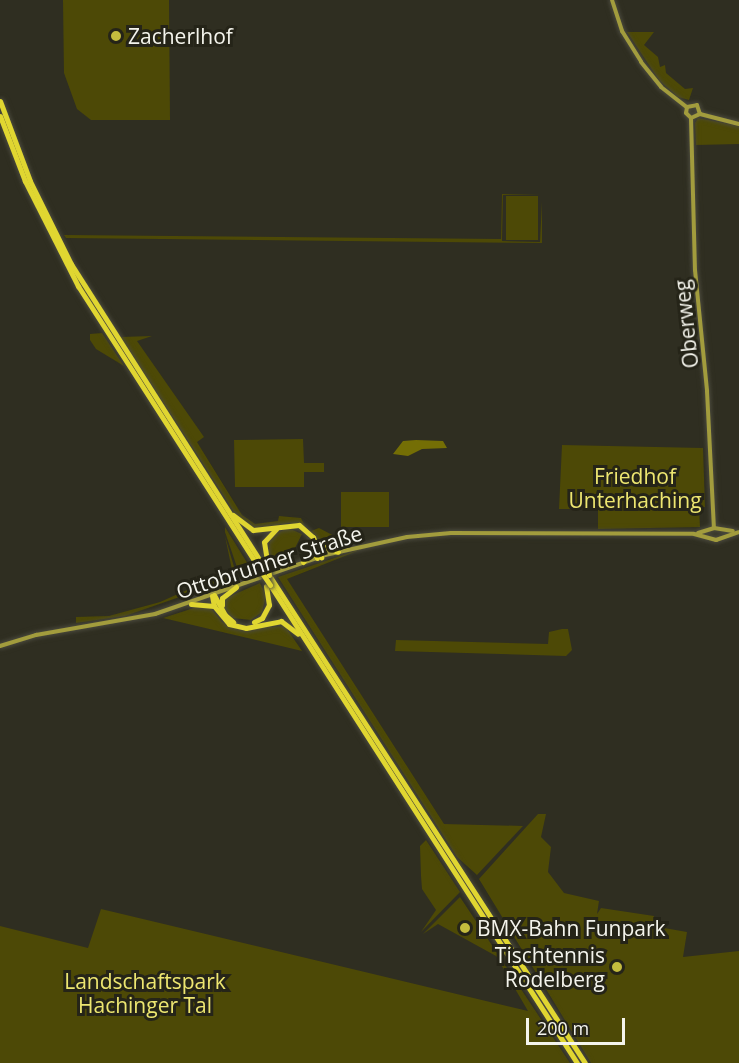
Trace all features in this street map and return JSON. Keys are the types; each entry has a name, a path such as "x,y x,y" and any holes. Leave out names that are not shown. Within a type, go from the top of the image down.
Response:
{"highway":[{"path":"0,101 50,224 106,328"},
{"path":"0,116 46,226 106,328 220,500 319,662 585,1063"},
{"path":"111,335 261,568 269,576 269,605 258,621 237,624 223,613 213,595"},
{"path":"220,500 237,519 253,530 295,524 309,531 319,557"},
{"path":"261,568 264,542 275,529 298,527 315,544 338,552"},
{"path":"303,562 310,556 315,544"},
{"path":"270,585 464,882"},
{"path":"223,613 222,598 236,587"},
{"path":"213,595 214,606 225,621 239,628 274,620 288,624 319,662"},
{"path":"191,603 214,606"},
{"path":"471,892 577,1063"}],"main road":[{"path":"612,0 622,31 640,62 667,92 687,107 697,105 700,114"},
{"path":"687,107 686,113 692,118 700,114 739,124"},
{"name":"Oberweg","path":"692,118 694,259 707,391 711,529"},
{"path":"711,529 711,538"},
{"name":"Ottobrunner Straße","path":"694,534 711,529 739,532"},
{"path":"720,530 720,537"},
{"name":"Ottobrunner Straße","path":"0,646 36,635 122,622 191,603 319,557 407,537 451,533 694,534 711,538 739,532"}],"green space":[{"name":"Zacherlhof","path":"63,0 169,0 170,120 91,120 77,109 64,73"},
{"path":"627,32 654,32 644,45 658,57 660,67 665,65 666,73 685,89 693,88 689,100 678,97 659,80"},
{"path":"698,118 739,126 739,144 696,145 695,123"},
{"path":"502,194 541,194 503,195 502,241 540,242 542,201 542,243 66,238 64,235 501,239"},
{"path":"506,196 538,196 538,240 506,240"},
{"path":"102,333 124,366 96,349 90,340 90,334"},
{"path":"152,336 137,341 204,437 197,442 242,515 255,524 278,521 279,516 301,518 306,528 288,523 254,529 238,518 121,337"},
{"path":"303,439 304,463 324,463 324,472 304,472 304,487 235,487 234,440"},
{"name":"Friedhof Unterhaching","path":"562,445 703,448 705,507 699,507 700,527 598,529 598,509 559,509"},
{"path":"341,492 389,492 389,527 341,527"},
{"path":"225,527 251,569 240,576 225,532"},
{"path":"288,528 302,534 294,550 288,555 267,556 271,536"},
{"path":"319,528 353,544 337,549 321,545 311,531"},
{"path":"225,536 237,577 125,616 76,623 76,617 109,616 160,602 232,570"},
{"path":"370,546 287,579 444,824 523,826 477,875 457,857 278,577"},
{"path":"260,583 266,596 262,612 251,620 232,618 225,609 224,599"},
{"path":"200,606 209,606 222,622 238,629 285,626 302,651 163,618"},
{"path":"568,629 572,650 566,656 395,651 396,640 548,644 549,632"},
{"path":"538,814 546,814 541,837 551,847 548,872 564,893 599,901 597,914 601,908 654,916 653,926 687,932 683,957 739,951 739,1063 591,1063 479,879"},
{"path":"426,840 460,892 421,932 436,910 422,889 420,846"},
{"name":"Landschaftspark Hachinger Tal","path":"460,897 570,1063 0,1063 0,926 88,948 101,909 528,1011 496,956 438,924 423,934"}],"shaded area":[{"path":"403,441 443,441 447,448 422,449 408,456 393,454"}],"place":[{"name":"Zacherlhof","path":"116,36"},
{"name":"BMX-Bahn Funpark","path":"465,928"},
{"name":"Tischtennis Rodelberg","path":"617,967"}]}
